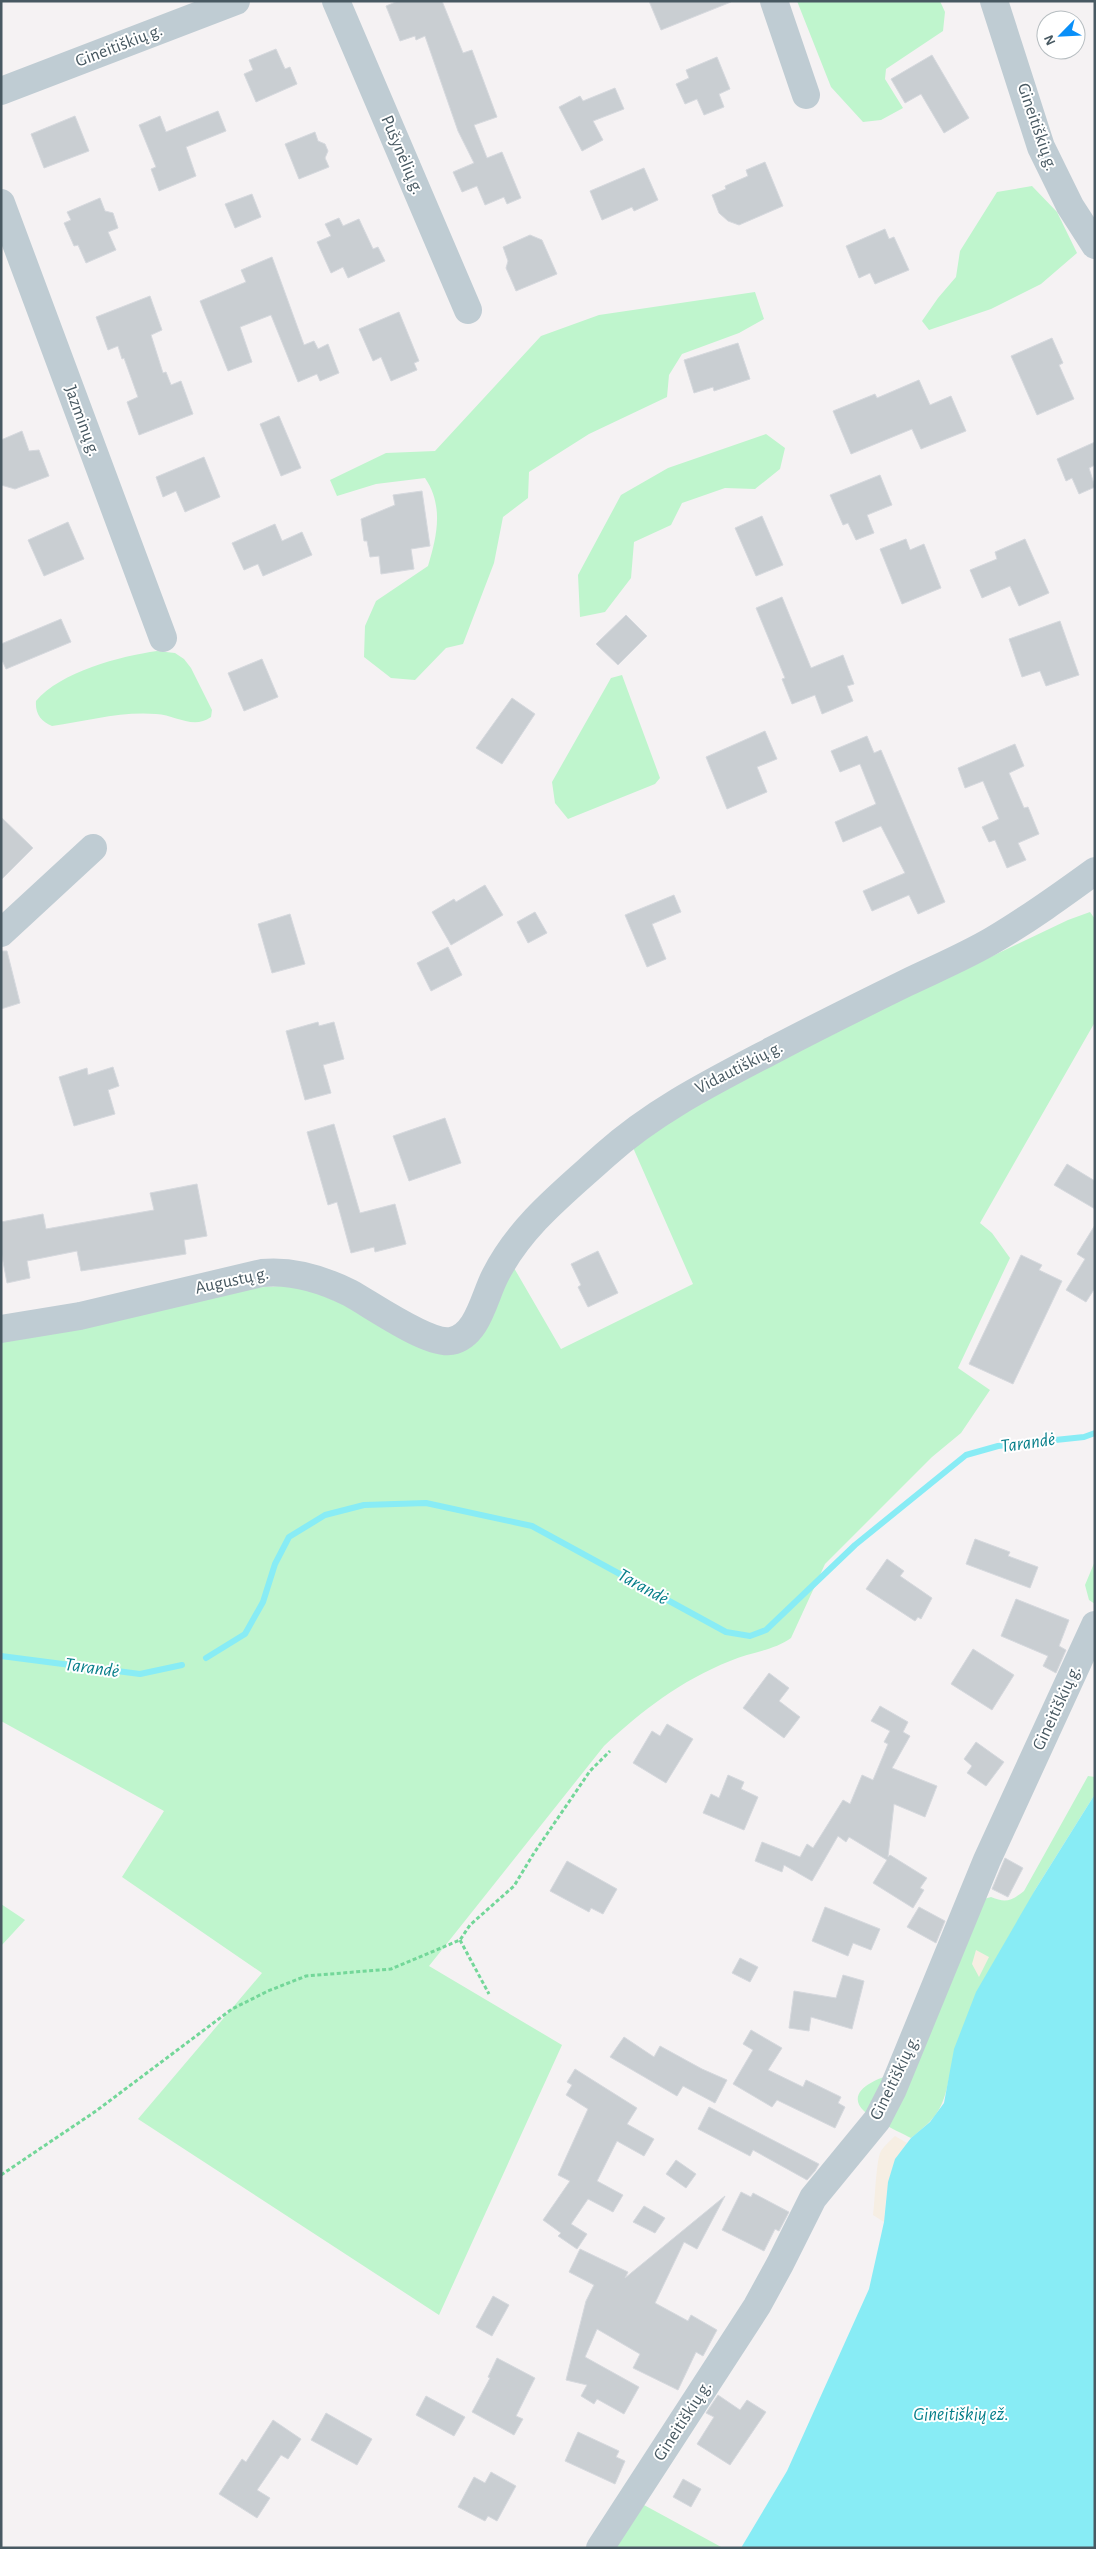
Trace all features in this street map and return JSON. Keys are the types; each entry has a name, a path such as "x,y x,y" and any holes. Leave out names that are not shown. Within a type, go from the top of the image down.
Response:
{"street":[{"name":"Gineitiškių g.","path":"1,91 236,1"},
{"name":"Pušynėlių g.","path":"336,1 468,310"},
{"path":"774,1 806,95"},
{"name":"Gineitiškių g.","path":"994,1 1042,147 1070,206 1095,245"},
{"name":"Jazminų g.","path":"1,203 163,638"},
{"path":"1,933 94,848"},
{"name":"Vidautiškių g.","path":"451,1341 464,1336 473,1326 495,1275 514,1243 542,1212 634,1130 682,1098 861,1005 991,942 1048,906 1095,871"},
{"name":"Augustų g.","path":"1,1329 80,1316 262,1273 283,1271 306,1276 348,1293 438,1341 451,1341"},
{"name":"Gineitiškių g.","path":"600,2548 757,2306 813,2198 860,2142 881,2112 893,2089 987,1860 1095,1625"}],"path":[{"path":"1,2176 96,2110 232,2009 268,1991 306,1976 391,1969 460,1940 470,1924 514,1886 534,1853 590,1771 610,1751"},
{"path":"460,1940 489,1994"}],"green space":[{"path":"797,1 940,1 945,12 943,31 886,69 885,79 903,108 881,120 863,122 831,87"},
{"path":"1032,186 1057,212 1077,253 1041,284 991,309 929,330 922,321 956,277 960,251 997,192"},
{"path":"755,292 764,319 739,333 682,354 669,375 667,397 589,434 529,472 528,498 503,517 494,563 463,644 446,648 415,680 391,678 364,657 365,626 376,601 428,566 436,532 437,510 435,499 425,478 376,484 337,496 330,480 386,453 435,451 541,336 599,315"},
{"path":"766,434 785,448 780,469 755,489 725,488 682,503 671,525 634,542 631,578 605,612 580,617 578,575 621,495 668,468"},
{"path":"157,651 175,653 184,659 191,668 212,710 211,717 204,721 191,722 163,715 143,713 104,717 52,726 45,722 38,713 36,701 60,682 75,674 109,661"},
{"path":"622,675 660,778 655,784 568,819 555,803 552,782 611,678"},
{"path":"1090,912 1095,919 1095,1022 980,1223 992,1233 1010,1258 958,1368 990,1390 961,1433 932,1457 825,1564 791,1638 777,1646 730,1661 678,1687 633,1720 604,1746 429,1966 562,2045 439,2315 138,2119 262,1973 122,1877 164,1811 1,1721 1,1338 248,1288 298,1285 450,1350 510,1261 561,1349 693,1284 631,1143 789,1053 1068,920"},
{"path":"1095,1561 1095,1604 1089,1600 1085,1585"},
{"path":"1088,1776 1095,1777 1095,1794 1035,1890 949,2078 941,2106 927,2125 911,2138 886,2126 864,2111 859,2104 860,2092 878,2079 891,2075 984,1899 991,1897 1008,1900 1024,1891"},
{"path":"1,1904 25,1920 1,1946"},
{"path":"644,2505 723,2548 615,2548"}],"sand":[{"path":"976,1950 989,1957 979,1977 972,1964"},
{"path":"895,2136 907,2143 895,2162 889,2180 884,2222 873,2215 878,2163 881,2151"}],"water":[{"name":"Gineitiškių ež.","path":"1095,1794 1095,2548 741,2548 787,2471 869,2289 884,2222 888,2182 895,2159 911,2138 930,2122 944,2103 954,2049 976,1992 1035,1890"}],"building":[{"path":"398,1 442,1 463,53 472,50 497,117 474,125 487,158 502,152 521,198 507,204 504,197 485,205 477,186 462,192 453,172 474,163 458,131 425,36 416,40 415,36 400,41 386,6"},
{"path":"649,1 731,1 731,2 661,30"},
{"path":"276,49 285,69 290,67 297,84 256,102 244,74 253,70 249,60"},
{"path":"932,55 969,118 944,133 921,94 905,103 891,79"},
{"path":"717,57 730,89 719,94 724,107 704,115 697,99 685,104 676,84 689,78 686,70"},
{"path":"615,88 624,109 593,121 603,140 582,151 559,107 580,96 583,101"},
{"path":"218,111 226,131 186,147 196,176 159,191 151,169 156,167 139,125 160,116 166,132"},
{"path":"75,116 89,151 44,168 31,134"},
{"path":"315,132 318,141 325,144 328,151 325,158 329,167 299,179 285,144"},
{"path":"765,162 783,206 739,225 728,221 719,213 712,195 726,189 725,186 748,176 746,170"},
{"path":"644,168 658,200 634,211 632,207 602,220 590,191"},
{"path":"252,194 261,217 235,228 225,204"},
{"path":"100,198 105,211 113,213 118,228 108,232 116,250 86,263 78,245 74,246 64,223 71,220 67,212"},
{"path":"339,218 343,226 359,219 373,249 378,247 385,261 348,278 343,267 331,273 317,242 331,236 325,224"},
{"path":"885,229 889,239 894,237 909,270 875,284 870,273 859,278 846,246"},
{"path":"530,235 542,240 557,274 516,291 506,268 508,261 503,247"},
{"path":"272,257 304,345 314,341 318,349 328,344 339,373 320,381 317,374 298,382 271,315 240,327 252,362 228,371 200,301 246,282 241,270"},
{"path":"150,296 162,330 151,335 163,373 166,372 171,385 181,381 193,414 139,435 127,402 138,397 124,358 122,359 118,346 108,350 96,317"},
{"path":"399,312 419,361 414,363 417,370 391,381 381,357 373,361 359,329"},
{"path":"1052,338 1063,363 1059,365 1074,399 1037,415 1011,356"},
{"path":"738,343 750,379 714,391 713,387 694,393 684,360"},
{"path":"919,380 930,405 951,396 966,431 921,449 912,429 851,454 833,411 875,394 877,398"},
{"path":"279,416 301,468 281,476 260,424"},
{"path":"22,431 29,451 39,450 49,476 15,489 1,485 1,440"},
{"path":"1095,442 1095,465 1089,468 1095,487 1079,494 1072,478 1066,481 1057,459"},
{"path":"204,457 220,497 185,512 176,491 163,497 156,477"},
{"path":"880,475 892,505 867,515 874,533 856,540 848,523 843,525 830,495"},
{"path":"422,491 430,546 411,549 414,569 381,574 379,556 370,557 367,541 364,541 361,519 395,505 393,495"},
{"path":"762,516 783,565 756,576 735,528"},
{"path":"68,522 84,559 44,576 28,540"},
{"path":"275,524 282,541 302,532 312,555 263,576 258,564 244,570 232,543"},
{"path":"906,539 910,550 924,544 941,588 902,604 880,549"},
{"path":"1025,539 1049,593 1019,606 1010,586 982,598 970,570 997,559 995,552"},
{"path":"782,597 811,668 843,655 854,684 847,686 853,701 822,714 815,695 792,704 782,679 785,678 756,608"},
{"path":"626,615 647,636 618,665 596,644"},
{"path":"61,619 71,642 6,669 1,658 1,644"},
{"path":"1060,621 1079,675 1046,686 1040,671 1022,677 1009,639"},
{"path":"262,659 278,697 244,711 228,673"},
{"path":"512,698 535,714 502,764 476,748"},
{"path":"765,731 777,759 757,767 767,792 727,809 706,757"},
{"path":"867,736 874,753 881,750 945,902 918,914 909,895 872,911 863,891 905,873 881,826 843,842 835,822 876,804 860,764 840,772 831,751"},
{"path":"1015,744 1024,766 1009,773 1024,808 1028,807 1039,834 1018,843 1026,860 1007,868 995,840 989,842 982,827 999,819 983,781 965,788 958,768"},
{"path":"1,817 33,848 1,880"},
{"path":"485,885 503,915 451,945 432,912 454,899 456,902"},
{"path":"674,895 681,912 652,924 666,959 647,967 625,915"},
{"path":"535,912 547,933 528,943 517,922"},
{"path":"290,914 305,964 272,973 258,924"},
{"path":"448,947 462,975 431,991 417,963"},
{"path":"1,951 7,951 20,1003 1,1009"},
{"path":"318,1022 319,1026 334,1022 344,1059 323,1065 331,1093 305,1100 286,1031"},
{"path":"113,1067 119,1086 108,1090 115,1114 74,1126 59,1077 87,1068 88,1075"},
{"path":"445,1118 461,1163 409,1181 393,1136"},
{"path":"334,1124 360,1213 395,1204 406,1244 375,1252 374,1247 351,1253 337,1202 328,1205 307,1132"},
{"path":"1067,1164 1095,1181 1095,1209 1054,1185"},
{"path":"197,1184 207,1236 184,1240 186,1254 81,1271 77,1251 27,1261 30,1278 7,1283 1,1251 1,1222 43,1214 46,1229 154,1210 150,1193"},
{"path":"1095,1225 1095,1288 1086,1302 1066,1290 1085,1259 1077,1254"},
{"path":"598,1251 618,1293 588,1307 578,1287 581,1285 571,1264"},
{"path":"1021,1255 1042,1265 1039,1270 1062,1281 1013,1384 969,1364"},
{"path":"975,1539 1010,1552 1008,1556 1038,1567 1030,1588 966,1564"},
{"path":"887,1559 904,1571 900,1576 932,1598 921,1619 918,1617 915,1621 866,1589"},
{"path":"1016,1599 1069,1620 1059,1646 1066,1650 1056,1673 1043,1666 1048,1656 1001,1636"},
{"path":"973,1649 1014,1675 992,1710 951,1684"},
{"path":"769,1673 789,1688 779,1701 800,1717 784,1738 743,1708"},
{"path":"880,1706 908,1722 903,1732 910,1736 892,1768 937,1786 925,1817 894,1804 888,1857 890,1855 927,1878 920,1888 924,1890 913,1908 873,1883 887,1860 849,1837 846,1842 838,1836 812,1881 784,1865 782,1872 755,1861 762,1842 800,1857 807,1844 813,1848 843,1800 850,1804 862,1775 873,1780 888,1744 884,1742 890,1731 871,1721"},
{"path":"667,1724 693,1739 666,1783 633,1763 652,1731 660,1736"},
{"path":"976,1742 1004,1762 986,1786 967,1773 972,1766 964,1759"},
{"path":"728,1775 744,1782 741,1789 758,1797 744,1830 703,1813 711,1794 719,1798"},
{"path":"1005,1858 1023,1868 1008,1897 992,1889"},
{"path":"567,1861 617,1889 603,1914 591,1908 589,1912 550,1891"},
{"path":"825,1907 880,1929 871,1950 853,1943 848,1956 812,1941"},
{"path":"919,1907 945,1921 936,1943 907,1927"},
{"path":"740,1958 758,1967 750,1982 732,1973"},
{"path":"843,1975 864,1981 852,2029 811,2017 809,2031 789,2028 794,1991 836,1998"},
{"path":"751,2030 782,2048 768,2070 803,2087 806,2080 841,2097 838,2103 845,2107 835,2128 777,2100 772,2107 733,2084 753,2050 743,2044"},
{"path":"624,2037 654,2057 660,2046 702,2069 727,2080 715,2103 683,2086 677,2096 610,2057"},
{"path":"575,2069 637,2108 627,2124 654,2139 644,2156 617,2141 597,2181 623,2195 613,2212 588,2199 571,2224 587,2234 577,2249 558,2236 561,2233 543,2220 570,2181 558,2175 588,2109 566,2095 572,2085 567,2082"},
{"path":"709,2107 819,2164 807,2180 753,2150 750,2156 698,2129"},
{"path":"676,2160 696,2174 686,2188 666,2174"},
{"path":"741,2192 751,2197 753,2193 789,2212 779,2231 775,2229 764,2251 722,2230"},
{"path":"725,2196 697,2249 684,2242 655,2303 688,2321 691,2315 717,2330 703,2356 696,2352 678,2390 633,2368 640,2354 597,2329 585,2357 639,2387 624,2414 597,2399 594,2404 581,2396 587,2385 566,2380 586,2301 594,2285 569,2272 580,2249 628,2272 625,2278"},
{"path":"644,2206 665,2218 655,2233 633,2222"},
{"path":"493,2296 509,2305 492,2336 476,2327"},
{"path":"497,2358 535,2378 516,2416 523,2419 514,2435 472,2412 490,2378 488,2377"},
{"path":"718,2395 740,2410 747,2400 766,2412 730,2465 697,2444 714,2417 706,2413"},
{"path":"426,2396 465,2417 454,2436 416,2415"},
{"path":"326,2413 372,2439 357,2465 311,2440"},
{"path":"273,2420 301,2439 288,2459 281,2455 257,2490 270,2498 257,2518 219,2494 242,2459 246,2462"},
{"path":"578,2432 619,2451 616,2457 625,2461 615,2484 565,2461"},
{"path":"491,2472 516,2486 497,2521 488,2516 485,2521 458,2507 474,2477 485,2483"},
{"path":"683,2479 701,2489 691,2507 673,2497"}],"waterway":[{"name":"Tarandė","path":"206,1658 245,1634 263,1602 275,1564 289,1537 325,1515 364,1505 426,1503 532,1526 726,1632 750,1636 766,1630 855,1545 966,1455 998,1446 1084,1437 1095,1433"},
{"name":"Tarandė","path":"1,1656 140,1674 182,1665"}]}
